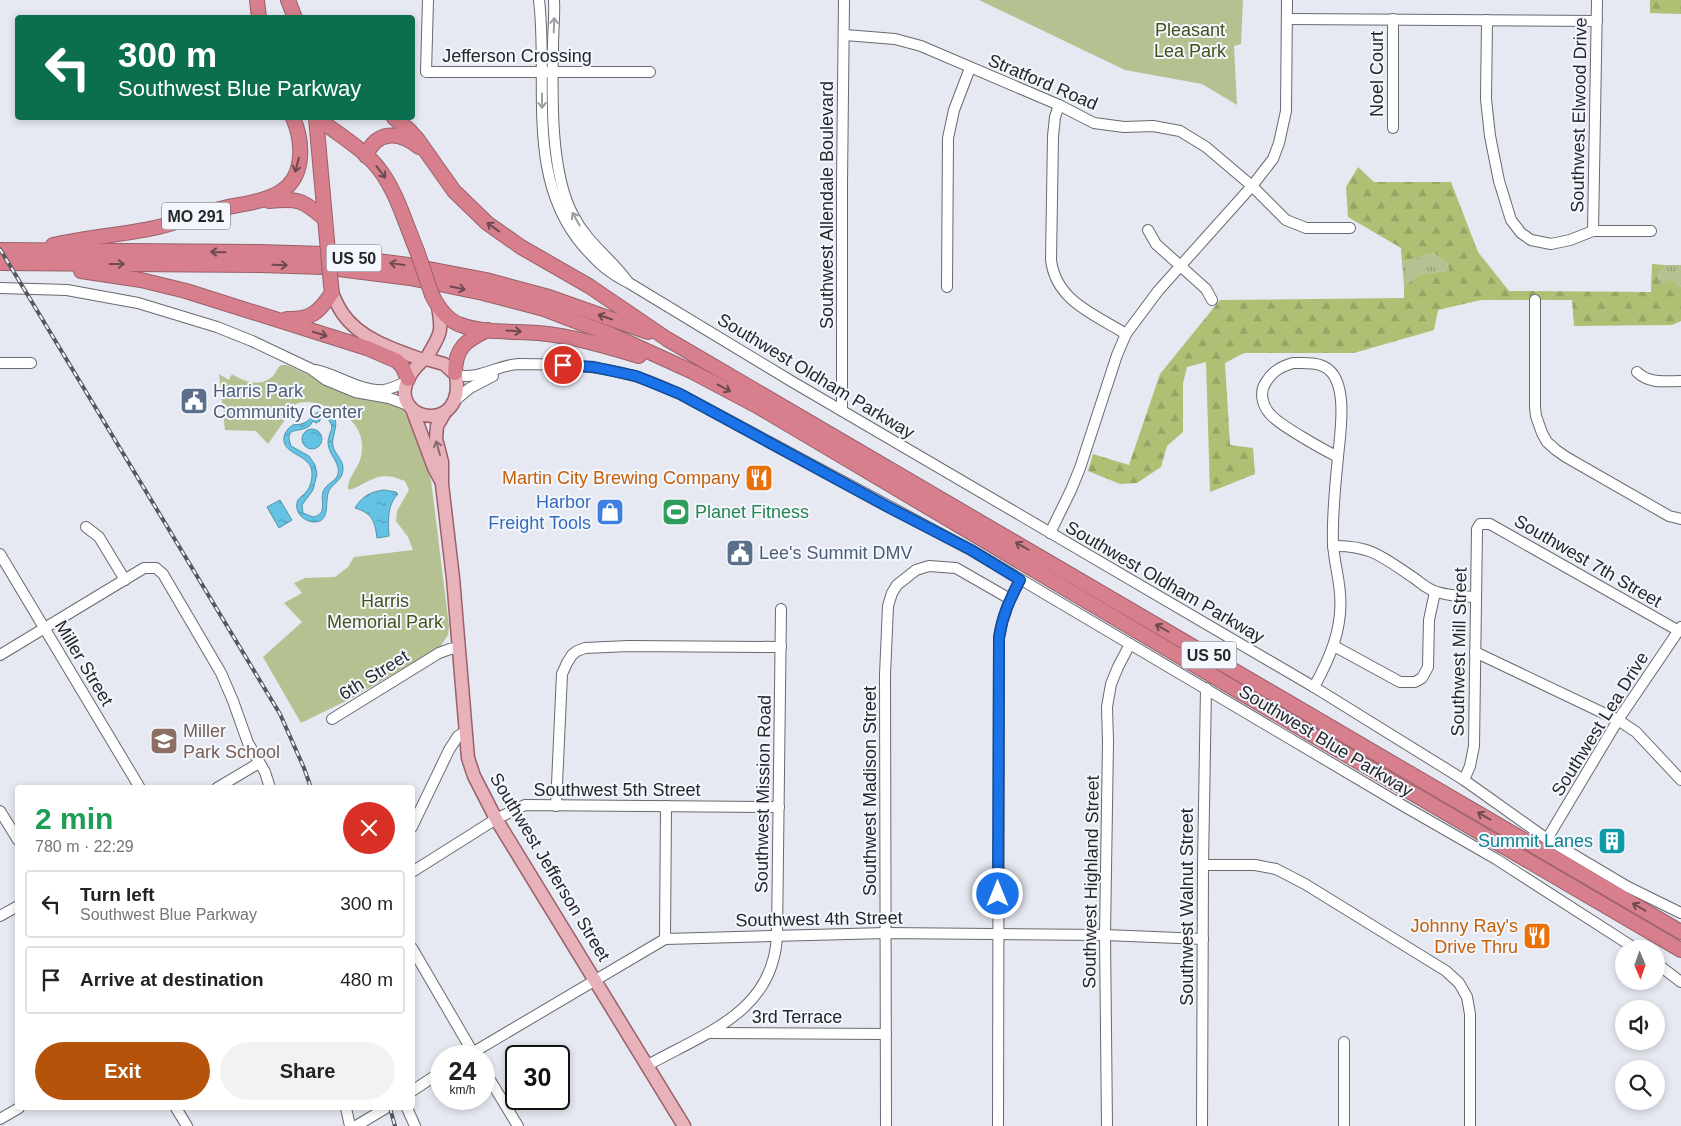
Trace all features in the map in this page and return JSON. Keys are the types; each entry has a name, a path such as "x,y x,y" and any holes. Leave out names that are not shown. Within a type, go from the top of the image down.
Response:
{"highway":[{"path":"257,0 259,15"},
{"path":"288,0 293,15"},
{"name":"MO 291","path":"254,202 275,195 289,184 295,175 300,159 300,140 294,120"},
{"path":"274,318 304,319 320,309 331,289 316,120"},
{"path":"319,120 366,156 381,171 392,188 435,301 452,321 459,325 541,333 601,344 693,372"},
{"path":"397,120 408,129 431,156 454,191 487,223 521,247 590,286 667,339"},
{"path":"366,156 369,146 380,138 390,136 398,136 410,140 431,156"},
{"name":"MO 291","path":"32,257 79,239 155,228 223,208 254,202 288,199 300,201 307,204 325,224"},
{"name":"US 50","path":"0,250 32,257 323,266 410,278 483,293 544,309 612,335 693,372 759,407 1294,724 1681,950"},
{"name":"US 50","path":"0,264 32,257 259,252 324,254 408,265 486,280 549,297 667,339 1681,932"},
{"path":"32,257 186,291 368,348 389,357 402,366 407,381"},
{"path":"456,374 456,358 462,346 474,336 490,329"}],"main road":[{"path":"331,289 343,314 358,330 384,344 425,359 444,364 456,374 457,390 454,401 444,414 434,417 427,416 410,407 404,390 407,381 425,359 438,340 441,326 435,301"},
{"name":"Southwest Jefferson Street","path":"410,407 442,484"},
{"name":"Southwest Jefferson Street","path":"444,414 437,426 436,439 442,462 442,484 459,647 468,758 474,776 496,819 684,1126"}],"street":[{"name":"Jefferson Crossing","path":"428,0 426,72 650,72"},
{"name":"Southwest Oldham Parkway","path":"539,0 542,41 543,143 557,184 585,236 619,269 629,283 842,411 1314,688 1464,780 1547,839 1628,886 1681,913"},
{"name":"Southwest Oldham Parkway","path":"554,0 553,98 557,184"},
{"name":"Southwest Allendale Boulevard","path":"842,411 844,0"},
{"path":"1050,533 1072,490 1117,355 1126,334 1158,291 1252,186 1272,159 1284,126 1286,110 1287,0"},
{"name":"Southwest Elwood Drive","path":"1593,231 1597,0"},
{"path":"1287,19 1597,21"},
{"name":"Noel Court","path":"1393,19 1393,128"},
{"path":"1487,20 1486,99 1490,136 1499,181 1511,220 1521,233 1531,240 1551,244 1570,240 1593,231 1651,231"},
{"name":"Stratford Road","path":"845,35 896,39 921,46 1059,105 1094,123 1124,128 1153,126 1180,131 1206,147 1252,186 1286,220 1306,228 1350,228"},
{"path":"947,287 948,138 954,110 970,68"},
{"path":"1059,105 1055,117 1053,136 1051,260 1054,276 1061,289 1072,302 1126,334"},
{"path":"1148,230 1156,244 1206,288 1212,300"},
{"path":"0,288 67,290 138,303 217,327 259,344 311,369 326,380 356,392 390,398 410,407"},
{"path":"1535,300 1534,407 1538,424 1547,442 1566,457 1669,516 1681,519"},
{"path":"0,363 31,363"},
{"path":"1314,688 1334,646 1340,619 1340,593 1333,546 1335,489 1338,457 1341,396 1334,375 1320,365 1293,363 1274,371 1263,386 1262,397 1265,407 1271,416 1338,457"},
{"name":"Southwest Blue Parkway","path":"456,374 474,376 518,364 594,367 636,376 680,394 971,550 1496,859 1622,940"},
{"name":"Southwest Blue Parkway","path":"454,401 470,388 487,379 535,365"},
{"path":"311,369 327,372 360,386 375,390 391,388 407,381"},
{"path":"1637,372 1650,381 1681,381"},
{"name":"Southwest Mill Street","path":"1464,780 1470,766 1474,746 1475,597 1477,529 1480,524"},
{"name":"Southwest 7th Street","path":"1480,524 1490,524 1680,629"},
{"path":"86,527 99,537 125,580"},
{"path":"1333,546 1364,548 1378,554 1435,592 1475,597"},
{"name":"Miller Street","path":"0,554 138,785"},
{"name":"Southwest Madison Street","path":"886,1126 886,622 889,601 897,585 916,570 930,566 956,568 1010,599"},
{"path":"0,655 144,568 156,568 163,574 221,673 248,743 265,772 269,785"},
{"path":"998,1126 999,638 1002,620 1020,580"},
{"path":"1334,646 1400,682 1415,682 1422,678 1428,667 1429,620 1435,592"},
{"name":"Southwest Mission Road","path":"648,1065 708,1033 740,1013 760,992 773,965 777,935 781,609"},
{"name":"Southwest Lea Drive","path":"1547,839 1618,720 1680,629"},
{"name":"Southwest Highland Street","path":"1107,1126 1105,935 1107,707 1110,684 1130,644"},
{"path":"556,806 562,680 567,663 577,651 584,648 628,646 781,647"},
{"name":"6th Street","path":"332,719 439,654 450,648 459,647"},
{"path":"1475,652 1618,720 1636,732 1681,780"},
{"name":"Southwest Walnut Street","path":"1202,1126 1206,688"},
{"path":"415,820 449,750 458,736 466,731"},
{"path":"222,785 259,763"},
{"name":"Southwest 5th Street","path":"415,870 496,819 524,805 779,807"},
{"path":"665,939 666,806"},
{"path":"0,811 15,835"},
{"path":"1203,865 1255,865 1276,869 1305,884 1410,948 1446,971 1459,983 1467,997 1470,1014 1470,1126"},
{"path":"0,916 15,908"},
{"name":"Southwest 4th Street","path":"489,1045 665,939 886,933 998,933 1203,939"},
{"path":"415,953 466,1045"},
{"path":"1665,970 1681,982"},
{"name":"3rd Terrace","path":"708,1033 886,1034"},
{"path":"1344,1042 1344,1126"},
{"path":"415,1089 430,1079"},
{"path":"495,1088 518,1126"},
{"path":"0,1119 16,1110"},
{"path":"177,1110 186,1126"},
{"path":"346,1110 350,1126"},
{"path":"356,1126 383,1110"},
{"path":"408,1110 415,1126"}],"green space":[{"name":"Pleasant Lea Park","path":"979,0 1243,0 1241,44 1234,46 1237,105 1202,84 1125,70"},
{"path":"1650,0 1681,0 1681,14 1650,13"},
{"path":"1358,167 1374,182 1451,182 1478,252 1509,291 1651,292 1652,264 1665,265 1658,274 1659,284 1671,280 1679,287 1681,286 1681,321 1672,325 1574,326 1572,300 1481,300 1438,310 1434,330 1354,353 1244,353 1225,363 1230,445 1253,448 1255,474 1210,492 1206,362 1187,367 1183,383 1183,432 1167,446 1161,467 1137,483 1120,484 1088,471 1093,454 1129,465 1160,374 1220,300 1404,298 1404,287 1419,274 1449,271 1447,263 1434,253 1402,262 1401,248 1348,217 1346,187"},
{"path":"1434,253 1447,263 1449,271 1419,274 1404,287 1402,262"},
{"path":"1665,265 1681,265 1681,286 1659,284 1658,274"},
{"name":"Harris Memorial Park","path":"281,365 287,365 354,396 380,399 401,407 408,418 431,480 449,626 448,635 441,646 352,698 301,723 263,657 302,622 284,603 302,593 294,583 305,578 335,577 348,567 354,557 413,550 408,537 396,521 397,511 409,490 405,481 381,476 349,490 349,481 359,463 362,446 361,438 354,424 342,413 315,403 296,404 268,444 256,431 225,430 219,374 229,380 232,374 258,383 269,379"}],"water":[{"path":"317,413 328,413 335,420 333,446 342,463 343,470 340,479 328,493 323,519 313,522 303,518 297,508 298,500 310,486 311,468 303,458 285,446 284,437 291,426 306,422","holes":["320,417 326,418 331,424 332,428 328,442 330,452 337,465 338,474 323,492 322,510 313,517 303,513 302,505 313,490 317,474 315,465 309,456 291,446 289,435 293,431 308,427 313,421 316,423 320,421"]},
{"path":"312,429 319,432 322,439 319,446 312,449 305,446 302,439 305,432"},
{"path":"384,490 398,494 390,508 389,536 377,538 372,518 365,512 355,508 367,495"},
{"path":"280,500 292,520 279,528 267,507"}],"railway":[{"path":"0,249 280,714 310,785"},
{"path":"391,1110 395,1126"}],"place":[{"name":"Harris Park Community Center","path":"194,401"},
{"name":"Martin City Brewing Company","path":"759,478"},
{"name":"Harbor Freight Tools","path":"610,512"},
{"name":"Planet Fitness","path":"676,512"},
{"name":"Lee's Summit DMV","path":"740,553"},
{"name":"Miller Park School","path":"164,741"},
{"name":"Summit Lanes","path":"1612,841"},
{"name":"Johnny Ray's Drive Thru","path":"1537,936"}],"route":[{"path":"563,365 594,367 636,376 680,394 971,550 1020,580 1002,620 999,638 998,894"}]}
